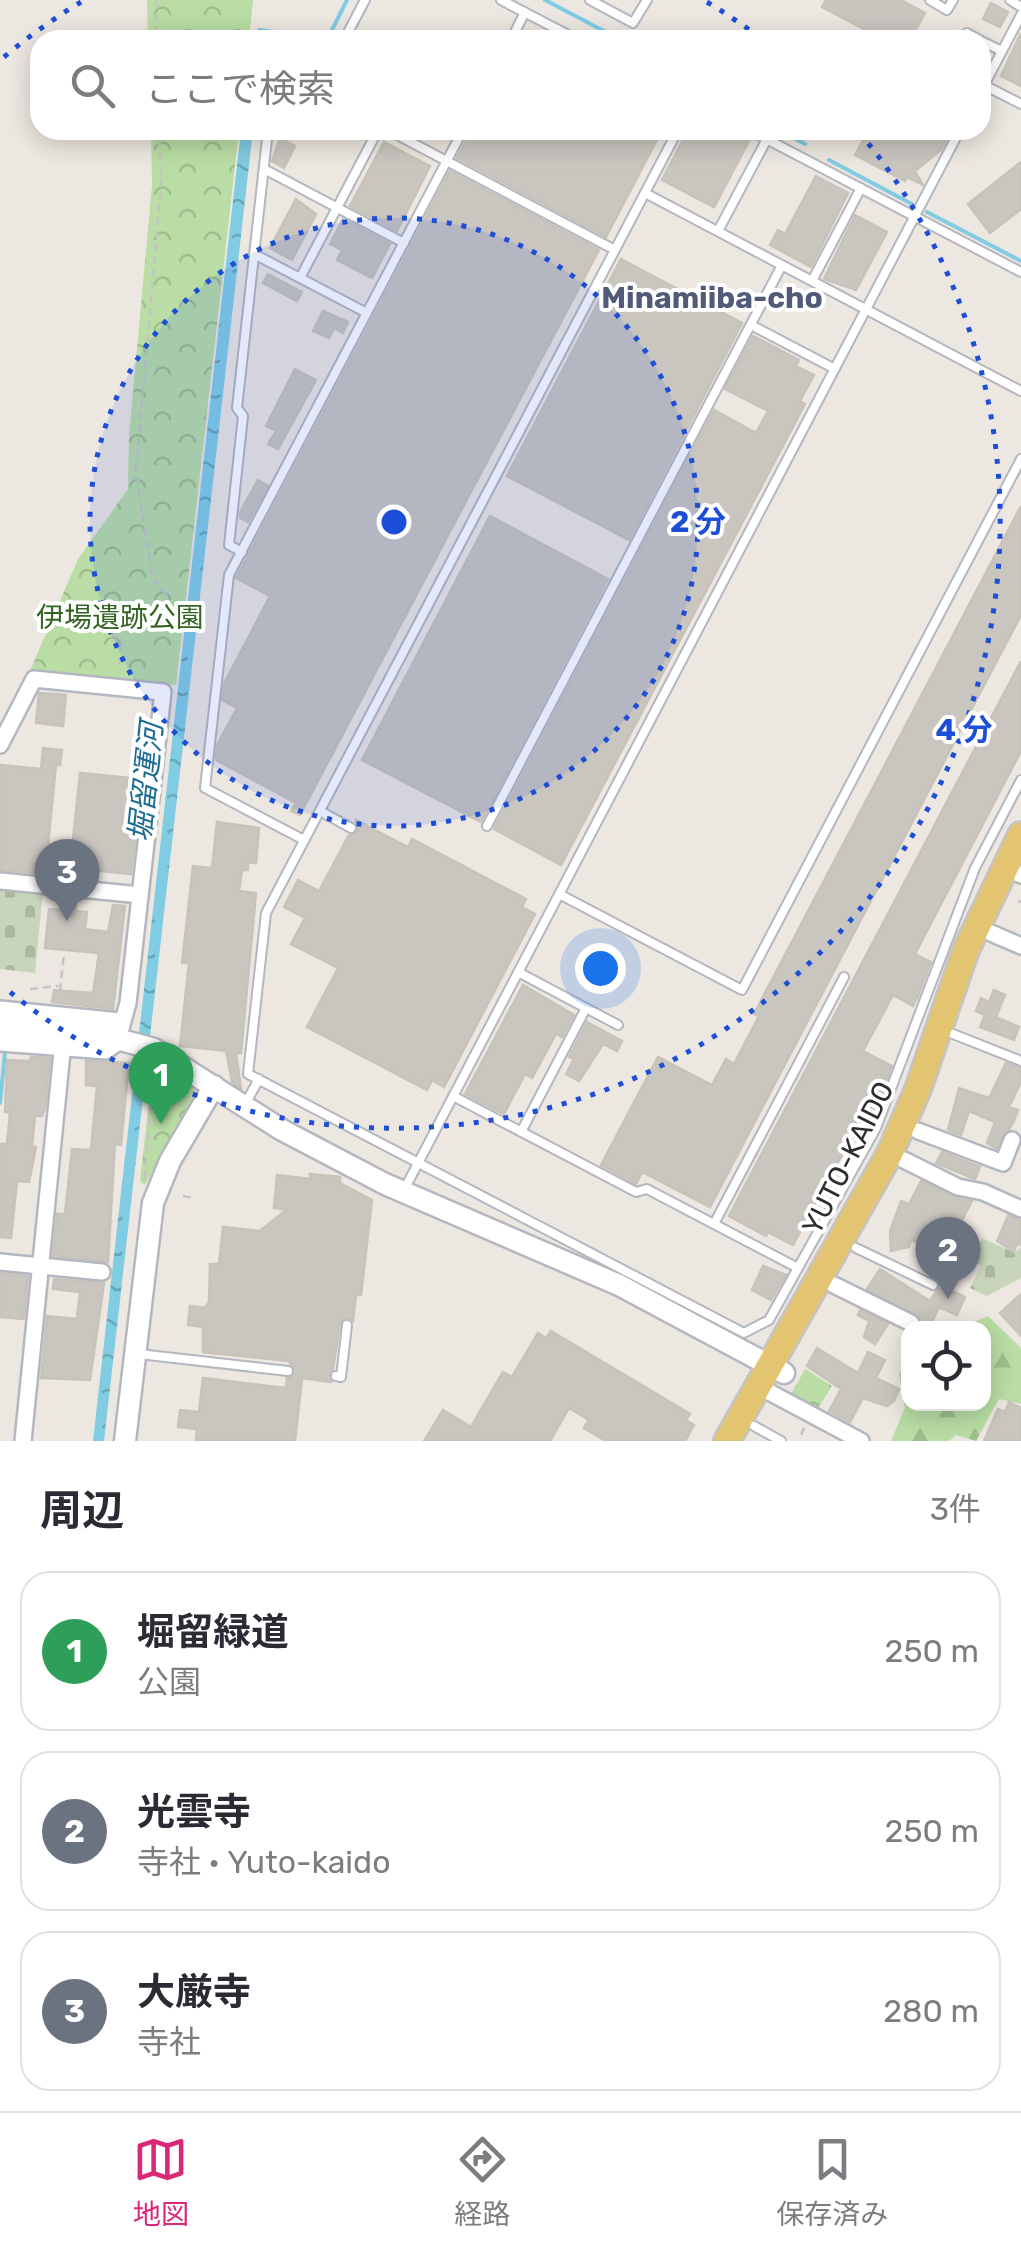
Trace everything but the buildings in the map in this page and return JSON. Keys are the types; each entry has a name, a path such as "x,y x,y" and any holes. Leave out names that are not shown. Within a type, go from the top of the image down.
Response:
{"main road":[{"name":"YUTO-KAIDO","path":"749,1434 771,1379 890,1153 974,931 1021,835"},
{"name":"YUTO-KAIDO","path":"727,1441 834,1285 904,1160 918,1131 932,1039 1020,873"}],"street":[{"path":"0,745 34,679 163,692 128,1003 130,1037"},
{"path":"0,881 140,895"},
{"path":"991,932 1021,946"},
{"path":"0,1009 130,1037 244,1106 403,1193 603,1277 771,1379 861,1441"},
{"path":"0,1026 63,1040"},
{"path":"0,1043 130,1037"},
{"path":"23,1441 63,1040"},
{"path":"125,1441 154,1204 170,1161 214,1086"},
{"path":"918,1131 1004,1164 1012,1140"},
{"path":"904,1160 958,1187 983,1192 1021,1209"},
{"path":"0,1262 102,1272"},
{"path":"834,1285 907,1321"}],"lane":[{"path":"350,30 366,0"},
{"path":"501,0 559,30"},
{"path":"590,0 634,23 647,0"},
{"path":"930,0 947,10 952,0"},
{"path":"1010,0 1021,7"},
{"path":"515,30 525,12"},
{"path":"991,73 1021,15"},
{"path":"991,46 1002,52"},
{"path":"991,91 1021,104"},
{"path":"242,552 229,545 243,416 237,408 267,140"},
{"path":"300,278 373,140"},
{"path":"407,140 615,250"},
{"path":"304,840 205,788 229,576 458,140"},
{"path":"673,140 266,913 248,1074 744,1332 769,1320 876,1128 932,1039 974,868 1021,780"},
{"path":"718,232 766,140"},
{"path":"769,140 1021,272"},
{"path":"403,1193 955,140"},
{"path":"264,169 404,243"},
{"path":"812,281 860,188"},
{"path":"645,193 1021,391"},
{"path":"254,254 367,313"},
{"path":"487,826 782,265"},
{"path":"750,324 835,369"},
{"path":"559,894 742,990 1021,458"},
{"path":"320,811 350,828"},
{"path":"518,972 618,1025"},
{"path":"714,1224 844,977"},
{"path":"520,1132 586,1008"},
{"path":"932,1039 1021,1061"},
{"path":"244,1106 259,1079"},
{"path":"452,1096 636,1192 647,1189 798,1268"},
{"path":"856,1248 933,1285"},
{"path":"336,1376 342,1377 347,1326"},
{"path":"135,1354 288,1371"},
{"path":"749,1434 782,1441"}],"path":[{"path":"156,0 157,30"},
{"path":"119,665 121,644 114,640 122,625 164,604 168,597 152,576 136,471 161,186 159,140"},
{"path":"30,989 60,989 64,952"},
{"path":"151,1182 142,1178 152,1086 190,1107"},
{"path":"182,1196 193,1198"},
{"path":"801,1435 806,1424"}],"green space":[{"path":"147,0 253,0 250,30 148,30"},
{"name":"伊場遺跡公園","path":"151,140 238,140 176,685 30,671 78,559 128,489 129,435 152,186"},
{"path":"0,887 43,891 35,973 0,969"},
{"path":"158,1063 196,1091 145,1185 140,1181 153,1066"},
{"path":"982,1238 1015,1253 1021,1247 1021,1278 987,1296 970,1288 981,1266 971,1261"},
{"path":"988,1316 1021,1348 1021,1404 999,1399 976,1441 956,1435 949,1441 891,1441 903,1411 991,1411 991,1321 976,1321"},
{"path":"805,1369 832,1386 815,1413 790,1396"}],"water":[{"path":"240,140 252,140 104,1441 93,1441"}],"waterway":[{"path":"332,30 347,0"},
{"path":"545,0 602,30"},
{"path":"798,140 805,144"},
{"path":"829,160 912,204"},
{"path":"927,212 1021,261"},
{"path":"0,1103 5,1052"}],"place":[{"name":"大厳寺","path":"67,921"},
{"name":"堀留緑道","path":"161,1124"},
{"name":"光雲寺","path":"948,1299"}],"district":[{"name":"Minamiiba-cho","path":"712,298"}],"water label":[{"name":"堀留運河","path":"146,782"}]}
